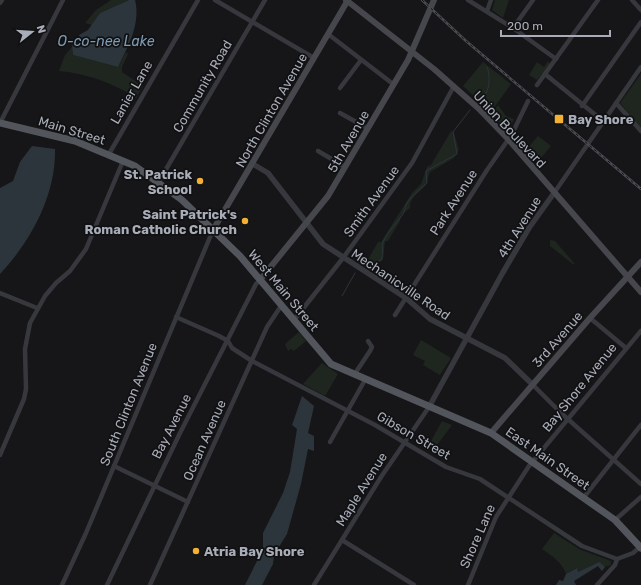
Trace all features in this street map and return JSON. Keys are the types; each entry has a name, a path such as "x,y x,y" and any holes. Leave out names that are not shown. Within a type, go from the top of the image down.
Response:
{"main road":[{"name":"Union Boulevard","path":"347,0 454,86 508,140 641,292"},
{"name":"North Clinton Avenue","path":"213,230 347,0"},
{"name":"5th Avenue","path":"260,280 307,224 328,196 411,51 434,0"},
{"name":"Main Street","path":"0,123 51,134 109,154 135,166"},
{"name":"West Main Street","path":"135,166 182,200 240,256 330,364 429,407"},
{"name":"3rd Avenue","path":"491,433 532,384 641,262"},
{"name":"East Main Street","path":"429,407 491,433 615,520 640,547"}],"street":[{"path":"0,123 63,0"},
{"name":"Lanier Lane","path":"109,154 198,0"},
{"path":"215,0 314,58"},
{"name":"Community Road","path":"158,183 265,0"},
{"path":"468,0 513,28 556,59"},
{"path":"487,11 492,0"},
{"path":"513,28 533,0"},
{"path":"537,85 598,0"},
{"path":"632,0 641,10"},
{"path":"582,106 641,22"},
{"path":"328,34 393,84"},
{"path":"340,88 361,60"},
{"name":"4th Avenue","path":"429,407 502,274 530,228 641,67"},
{"path":"545,74 582,106 603,121"},
{"name":"Smith Avenue","path":"294,320 343,258 412,163 454,86"},
{"name":"Park Avenue","path":"395,315 495,157 508,140 528,100"},
{"path":"616,103 641,131"},
{"path":"340,113 367,128"},
{"path":"318,151 345,167"},
{"path":"0,455 24,399 26,389 24,359 26,339 30,323 37,308 56,283 71,270 81,257 124,161"},
{"name":"Mechanicville Road","path":"252,164 268,173 323,244 406,298 430,319 505,358 568,419 641,484"},
{"name":"South Clinton Avenue","path":"62,585 86,533 213,230"},
{"name":"Bay Avenue","path":"107,585 154,485 256,284 260,280"},
{"path":"0,293 37,308"},
{"name":"Ocean Avenue","path":"150,585 267,327 281,306"},
{"name":"Gibson Street","path":"176,317 228,341 232,348 252,361 348,411 446,467 480,479 569,539 600,554 616,559"},
{"path":"590,318 626,348"},
{"name":"Bay Shore Avenue","path":"508,497 532,462 626,348 641,332"},
{"path":"354,375 372,347 368,341"},
{"path":"330,442 365,380"},
{"name":"Maple Avenue","path":"314,585 404,442 429,407"},
{"path":"584,497 641,425"},
{"path":"114,466 188,502"},
{"name":"Shore Lane","path":"468,585 496,517 508,497"},
{"path":"615,520 641,497"},
{"path":"342,540 414,585"},
{"path":"597,585 615,565 616,559 633,553 640,547"}],"shaded area":[{"path":"111,0 129,0 100,13 92,25 85,23 96,10"},
{"path":"495,0 509,0 503,18 492,10"},
{"path":"72,47 73,55 118,67 126,52 128,54 122,67 122,72 143,86 136,98 108,83 80,74 59,71 65,55"},
{"path":"548,61 550,64 537,80 529,75 537,62 544,67"},
{"path":"483,62 511,84 491,112 463,86"},
{"path":"641,74 641,128 620,103"},
{"path":"498,105 506,116 514,119 509,129 505,129 491,114"},
{"path":"451,131 454,133 459,150 454,158 430,172 425,186 411,201 410,208 401,215 400,221 388,241 385,241 383,260 373,265 358,263 364,258 369,258 378,242 381,242 412,193 421,184 427,167 431,165"},
{"path":"538,136 551,146 537,163 526,150"},
{"path":"550,240 555,241 574,263 574,265 550,246"},
{"path":"299,332 306,341 294,351 291,349 288,351 285,344"},
{"path":"421,340 451,358 440,375 423,365 425,361 413,355"},
{"path":"322,363 338,374 325,396 303,384"},
{"path":"442,421 452,425 437,445 431,441"},
{"path":"554,533 579,549 611,561 611,565 604,567 599,562 578,572 576,568 566,574 559,563 542,549"}],"water":[{"name":"O-co-nee Lake","path":"129,0 135,0 135,26 118,67 73,55 73,43 79,42 79,35 88,30 100,13"},
{"path":"32,146 55,149 51,183 40,216 22,247 0,274 0,188 13,181 20,162"},
{"path":"302,396 314,406 308,433 314,436 314,451 308,449 301,484 287,534 274,555 273,564 262,585 245,585 263,549 263,533 283,493 290,472 297,429 292,425"},
{"path":"599,562 605,567 602,571 598,566 574,581 576,585 556,585 559,580 563,581 566,574 577,568 578,572"}],"waterway":[{"path":"479,100 486,93 489,84 487,67"},
{"path":"361,264 367,260 374,263 381,260 382,246 387,234 403,214 406,205 415,193 427,183 426,171 457,154 453,132 470,110"},
{"path":"342,296 355,273"},
{"path":"599,563 604,567"}],"railway":[{"path":"422,0 466,41 641,189"}],"place":[{"name":"Bay Shore","path":"559,119"},
{"name":"St. Patrick School","path":"200,181"},
{"name":"Saint Patrick's Roman Catholic Church","path":"245,221"},
{"name":"Atria Bay Shore","path":"196,551"}]}
